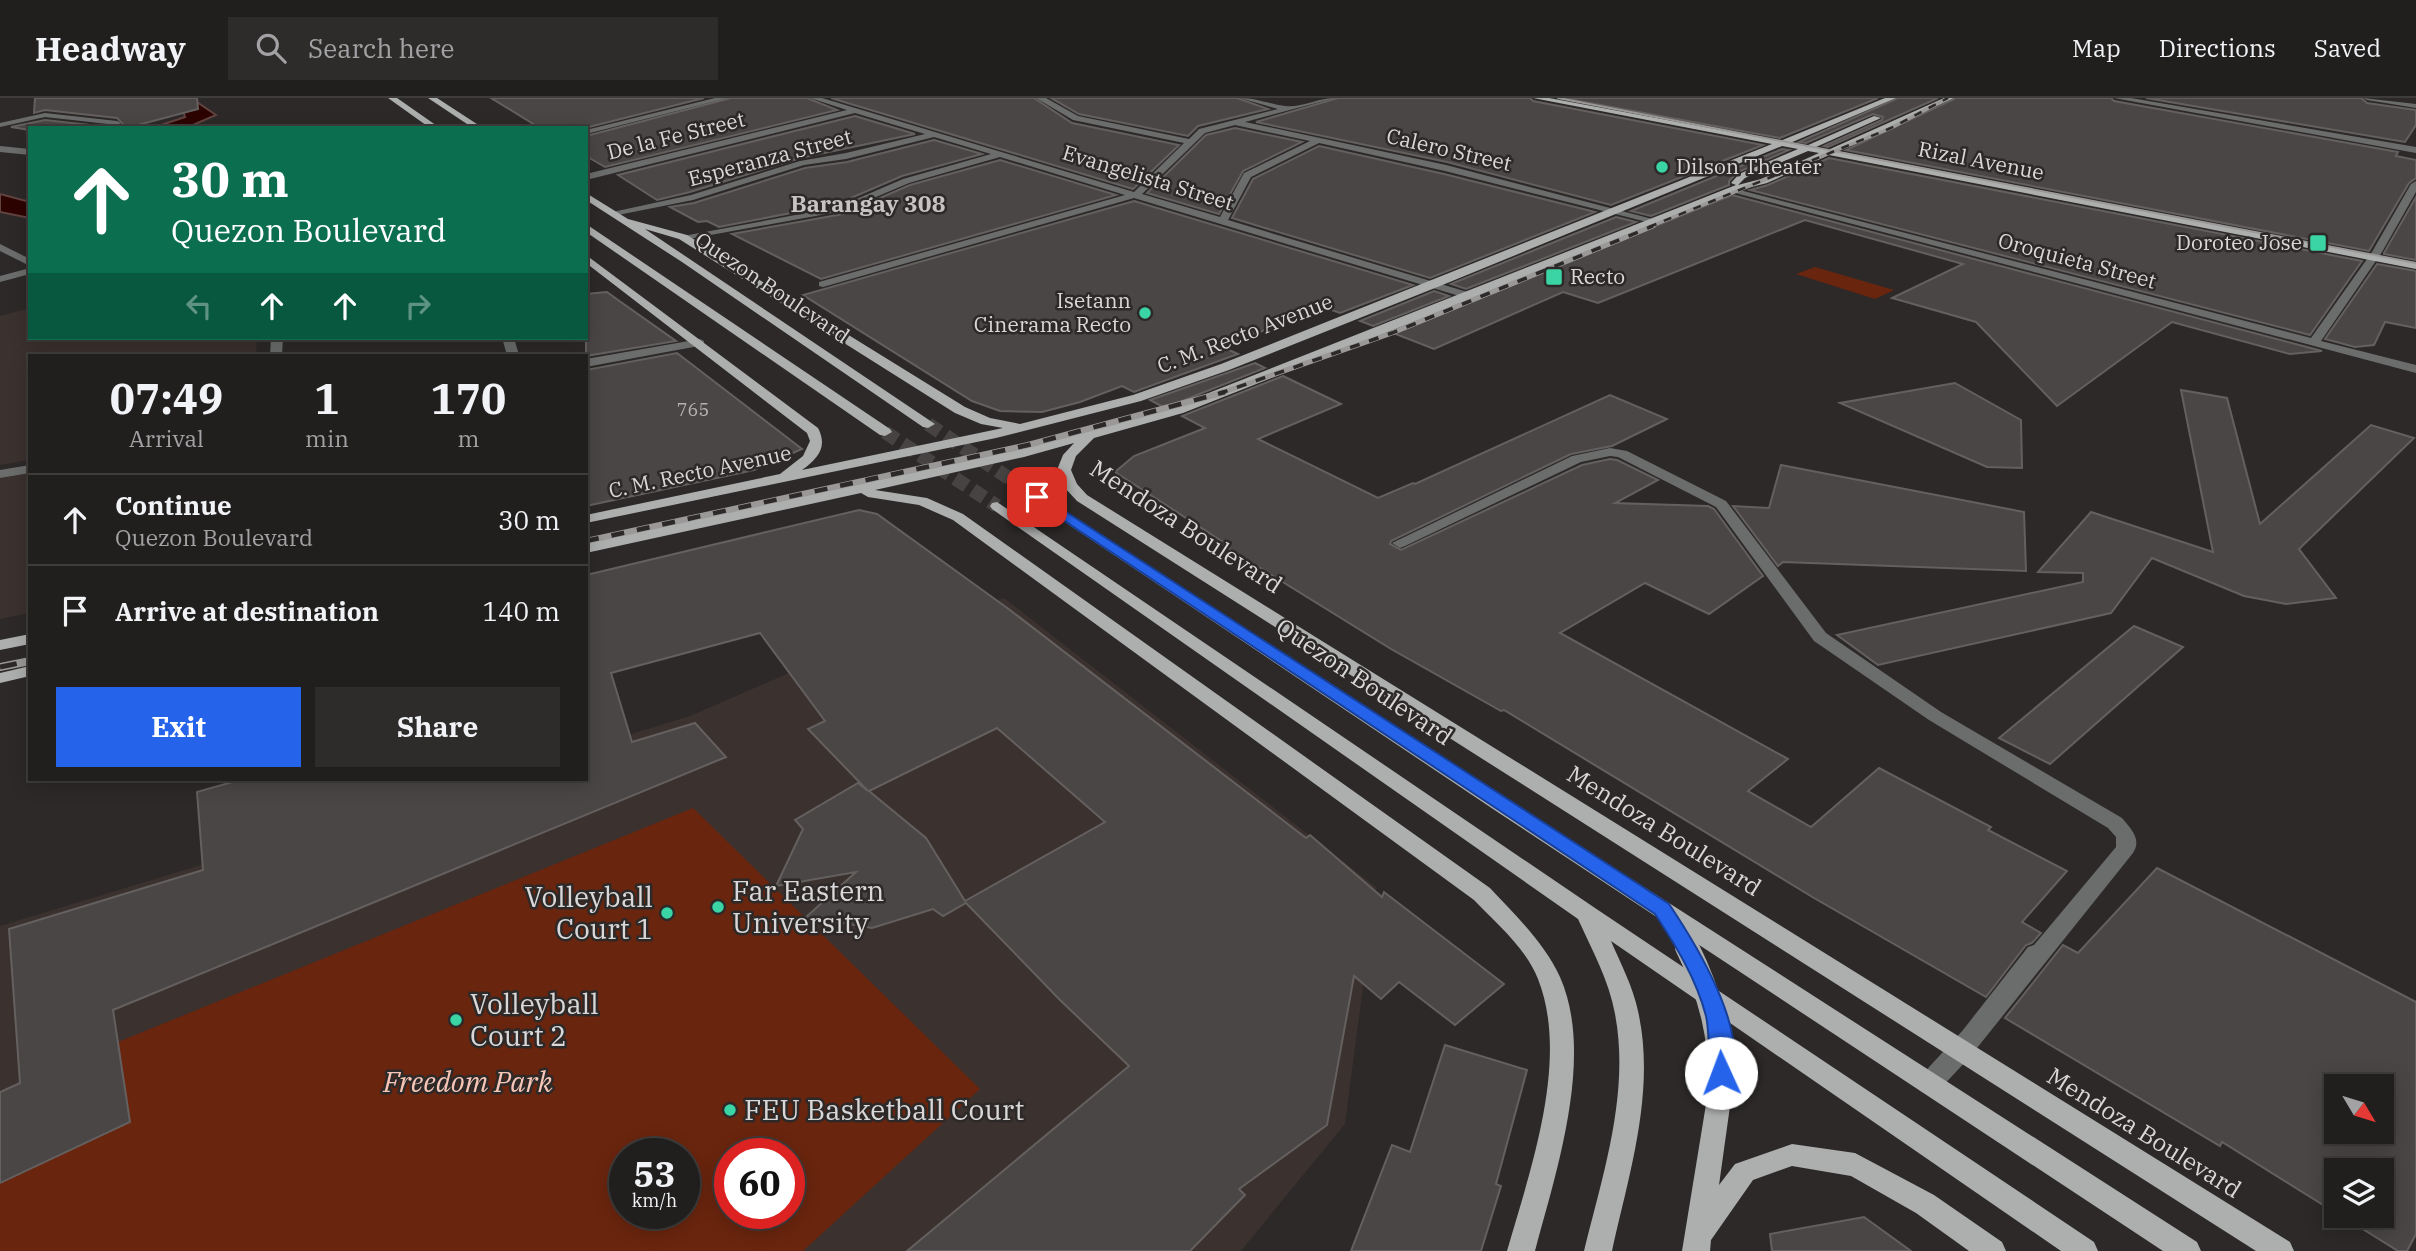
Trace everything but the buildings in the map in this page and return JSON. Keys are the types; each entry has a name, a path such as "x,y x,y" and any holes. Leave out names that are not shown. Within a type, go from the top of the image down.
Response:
{"main road":[{"path":"392,98 433,126"},
{"path":"432,98 476,126"},
{"name":"Rizal Avenue","path":"1537,98 2416,266"},
{"name":"Rizal Avenue","path":"1584,98 2404,251"},
{"name":"C. M. Recto Avenue","path":"588,519 1023,428 1138,398 1225,368 1892,98"},
{"path":"1908,106 1926,98"},
{"name":"C. M. Recto Avenue","path":"588,548 1087,438 1178,410 1471,296 1729,190 1764,181 1950,98"},
{"name":"C. M. Recto Avenue","path":"1729,190 1742,176 1882,116"},
{"name":"Quezon Boulevard","path":"588,197 928,424"},
{"path":"626,221 683,237 960,410 986,421 1023,428"},
{"path":"588,227 885,432"},
{"path":"588,259 813,431 817,441 813,453 800,466 780,479"},
{"name":"Mendoza Boulevard","path":"1087,438 1070,454 1064,470 1070,486 1082,498 2280,1251"},
{"path":"844,492 911,498 958,517 1482,894 1518,934 1549,978 1559,1016 1562,1063 1542,1173 1521,1251"},
{"name":"Quezon Boulevard","path":"1037,497 1662,909"},
{"path":"997,506 1587,914 2084,1251"},
{"path":"0,645 28,639"},
{"path":"0,678 28,671"},
{"path":"1662,909 1705,981 1717,1018 1723,1055 1720,1093 1697,1243"},
{"path":"1662,909 2188,1251"},
{"path":"1587,914 1626,1011 1632,1051 1629,1107 1598,1251"},
{"path":"1697,1243 1744,1172 1792,1155 1855,1165 1925,1204 1992,1251"}],"street":[{"path":"588,132 724,98"},
{"name":"Evangelista Street","path":"814,98 1471,296"},
{"path":"1040,98 1076,118 1189,142"},
{"path":"1244,98 1286,109"},
{"path":"823,285 1137,194 1202,131 1331,98"},
{"path":"2118,98 2416,150"},
{"path":"2367,98 2416,106"},
{"name":"De la Fe Street","path":"588,177 857,111"},
{"path":"0,125 45,115 117,123"},
{"name":"Calero Street","path":"1233,122 1446,168 1655,221"},
{"name":"Esperanza Street","path":"613,213 693,197 803,163 846,156 935,134"},
{"path":"1223,220 1247,174 1317,141"},
{"path":"0,149 28,152"},
{"path":"683,237 840,209 906,181 1000,153"},
{"path":"2313,344 2373,257 2370,245 2416,184"},
{"name":"Oroquieta Street","path":"1729,190 2416,369"},
{"path":"0,247 28,262"},
{"path":"0,279 28,272"},
{"path":"588,363 700,343"},
{"path":"1400,543 1577,459 1610,453 1622,454 1721,504 1820,637 1935,716 2115,823 2126,836 2126,848 1961,1051 1928,1084"},
{"path":"0,474 28,469"}],"shaded area":[{"path":"191,98 216,115 191,126 158,126 185,117 182,108"},
{"path":"0,194 28,201 28,218 0,212"},
{"path":"28,309 28,340 257,340 256,354 28,354 28,460 0,465 0,316"},
{"path":"28,473 28,613 0,619 0,478"},
{"name":"Far Eastern University","path":"1004,598 1376,887 1345,1124 1241,1251 0,1251 0,926 477,781 588,781 588,747 690,716 789,673"}],"green space":[{"path":"1815,267 1894,290 1875,299 1796,274"},
{"name":"Freedom Park","path":"693,808 980,1089 803,1251 0,1251 0,1183 130,1122 118,1042"}],"tunnel":[{"path":"928,424 1037,497"},
{"path":"885,432 997,506"}],"tram line":[{"path":"1558,98 2416,263"}],"railway":[{"path":"1649,227 1891,128 1948,98"},
{"path":"1219,393 1392,333 1653,226"},
{"path":"1219,393 1225,392"},
{"path":"588,541 1028,445 1219,393"},
{"path":"0,667 28,661"}],"place":[{"name":"Dilson Theater","path":"1662,167"},
{"name":"Doroteo Jose","path":"2318,243"},
{"name":"Recto","path":"1554,277"},
{"name":"Isetann Cinerama Recto","path":"1145,313"},
{"name":"Far Eastern University","path":"718,907"},
{"name":"Volleyball Court 1","path":"667,913"},
{"name":"Volleyball Court 2","path":"456,1020"},
{"name":"FEU Basketball Court","path":"730,1110"}],"district":[{"name":"Barangay 308","path":"868,204"}],"route":[{"path":"1037,497 1662,909 1705,981 1717,1018 1723,1055 1721,1073"}]}
